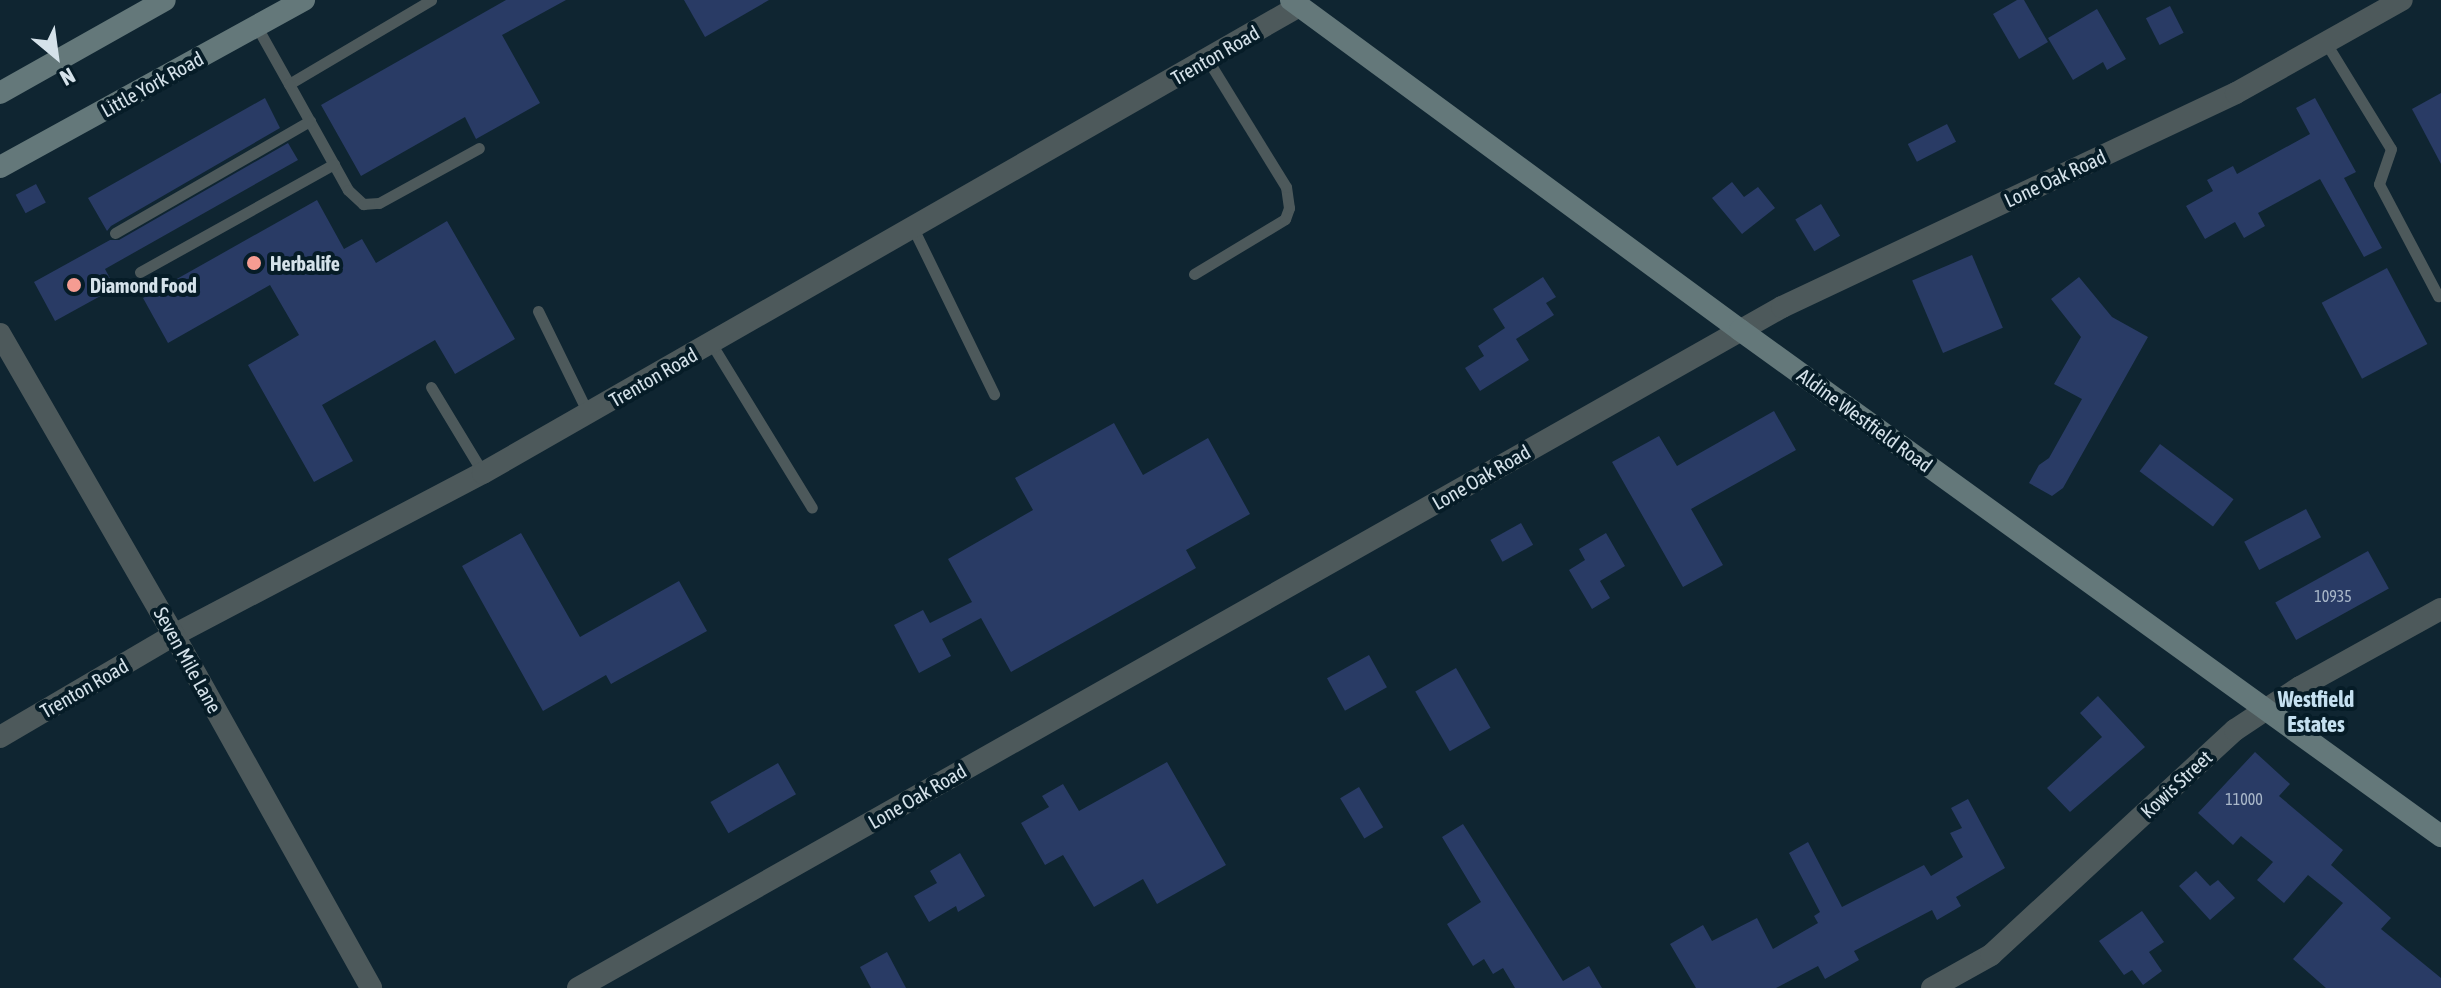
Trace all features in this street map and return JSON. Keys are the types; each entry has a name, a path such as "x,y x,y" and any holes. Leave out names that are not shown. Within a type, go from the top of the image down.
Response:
{"main road":[{"path":"0,93 165,0"},
{"name":"Little York Road","path":"0,167 304,0"},
{"name":"Aldine Westfield Road","path":"1295,3 1740,330 2441,836"}],"street":[{"name":"Lone Oak Road","path":"578,988 1782,307 2236,93 2402,0"},
{"name":"Trenton Road","path":"0,737 174,635 483,473 1208,60 1295,3"},
{"name":"Seven Mile Lane","path":"0,334 174,635 371,988"},
{"name":"Kowis Street","path":"1932,988 1991,955 2235,730 2263,709 2441,609"}],"lane":[{"path":"289,84 431,0"},
{"path":"257,27 355,199 372,205 479,148"},
{"path":"2326,43 2391,149 2379,184 2438,296"},
{"path":"1194,274 1285,219 1289,208 1286,187 1208,60"},
{"path":"115,233 310,121"},
{"path":"140,272 334,164"},
{"path":"913,228 994,394"},
{"path":"538,311 588,413"},
{"path":"711,343 812,508"},
{"path":"431,387 483,473"}],"building":[{"path":"506,0 566,0 502,35 540,103 476,139 465,117 361,176 321,105"},
{"path":"684,0 769,0 705,37"},
{"path":"2017,0 2024,0 2048,42 2019,59 1993,14"},
{"path":"2170,6 2184,33 2160,45 2146,18"},
{"path":"2097,9 2126,59 2107,70 2103,62 2073,80 2048,38"},
{"path":"2441,93 2441,164 2412,109"},
{"path":"265,98 280,128 107,231 88,198"},
{"path":"2315,98 2356,172 2344,178 2382,248 2364,257 2320,179 2258,213 2265,226 2244,238 2235,222 2205,239 2186,206 2213,191 2207,180 2233,166 2237,174 2310,134 2296,108"},
{"path":"1947,124 1956,142 1917,162 1908,144"},
{"path":"288,143 298,160 105,269 115,288 55,321 34,282 110,240 119,240"},
{"path":"1732,182 1744,197 1758,187 1775,208 1742,234 1712,198"},
{"path":"36,184 46,203 26,213 16,195"},
{"path":"317,200 344,249 362,239 376,263 447,221 515,339 455,374 435,340 322,405 353,461 314,482 248,365 299,335 270,285 168,343 143,298"},
{"path":"1821,204 1840,236 1814,251 1795,219"},
{"path":"1972,255 2003,328 1943,353 1912,280"},
{"path":"2387,268 2427,344 2362,379 2322,303"},
{"path":"1543,277 1556,297 1546,303 1554,315 1516,339 1529,360 1480,391 1465,368 1484,356 1478,346 1505,328 1493,309"},
{"path":"2079,277 2112,317 2148,337 2063,488 2052,496 2029,483 2039,465 2049,458 2082,399 2054,384 2081,337 2051,299"},
{"path":"1774,411 1796,450 1691,509 1723,565 1683,587 1612,462 1659,436 1677,466"},
{"path":"1114,423 1143,475 1208,438 1250,514 1186,550 1196,568 1011,672 981,618 942,639 951,656 919,673 894,625 923,610 930,623 972,602 948,559 1033,510 1015,478"},
{"path":"2160,444 2233,499 2213,527 2140,471"},
{"path":"2306,509 2321,537 2259,570 2244,542"},
{"path":"1521,523 1533,545 1503,562 1490,540"},
{"path":"521,533 580,637 679,581 707,631 611,684 606,675 543,711 462,566"},
{"path":"1606,533 1625,566 1600,581 1610,598 1592,609 1569,570 1585,560 1579,549"},
{"path":"2368,551 2389,589 2296,640 2275,602"},
{"path":"1369,655 1387,687 1345,711 1327,678"},
{"path":"1456,668 1490,728 1450,751 1415,692"},
{"path":"2098,696 2145,747 2070,812 2047,788 2102,737 2080,713"},
{"path":"2255,752 2290,784 2279,796 2343,850 2331,865 2391,918 2381,929 2441,978 2441,988 2326,988 2293,959 2343,903 2308,875 2284,903 2257,880 2273,862 2241,836 2233,845 2198,813"},
{"path":"1167,762 1226,865 1157,904 1143,879 1094,907 1063,855 1045,865 1021,823 1049,807 1042,796 1063,784 1079,811"},
{"path":"778,763 796,794 728,833 710,802"},
{"path":"1359,787 1383,827 1364,839 1340,798"},
{"path":"1968,799 2005,868 1956,897 1961,906 1937,920 1932,910 1854,951 1859,960 1825,979 1818,966 1776,988 1696,988 1670,944 1703,925 1712,941 1757,918 1773,949 1818,923 1814,916 1820,912 1789,853 1808,842 1842,907 1924,865 1931,876 1963,857 1950,833 1962,828 1951,808"},
{"path":"1463,824 1563,981 1589,966 1602,988 1515,988 1503,968 1493,974 1484,959 1473,966 1447,924 1481,902 1442,837"},
{"path":"960,853 985,896 958,912 956,906 929,922 914,896 937,883 930,871"},
{"path":"2196,871 2210,886 2218,880 2235,898 2210,920 2179,886"},
{"path":"2142,911 2164,942 2149,952 2162,971 2143,985 2132,970 2124,975 2099,941"},
{"path":"887,952 906,988 871,988 860,967"}],"place":[{"name":"Herbalife","path":"254,263"},
{"name":"Diamond Food","path":"74,285"}],"district":[{"name":"Westfield Estates","path":"2316,712"}]}
